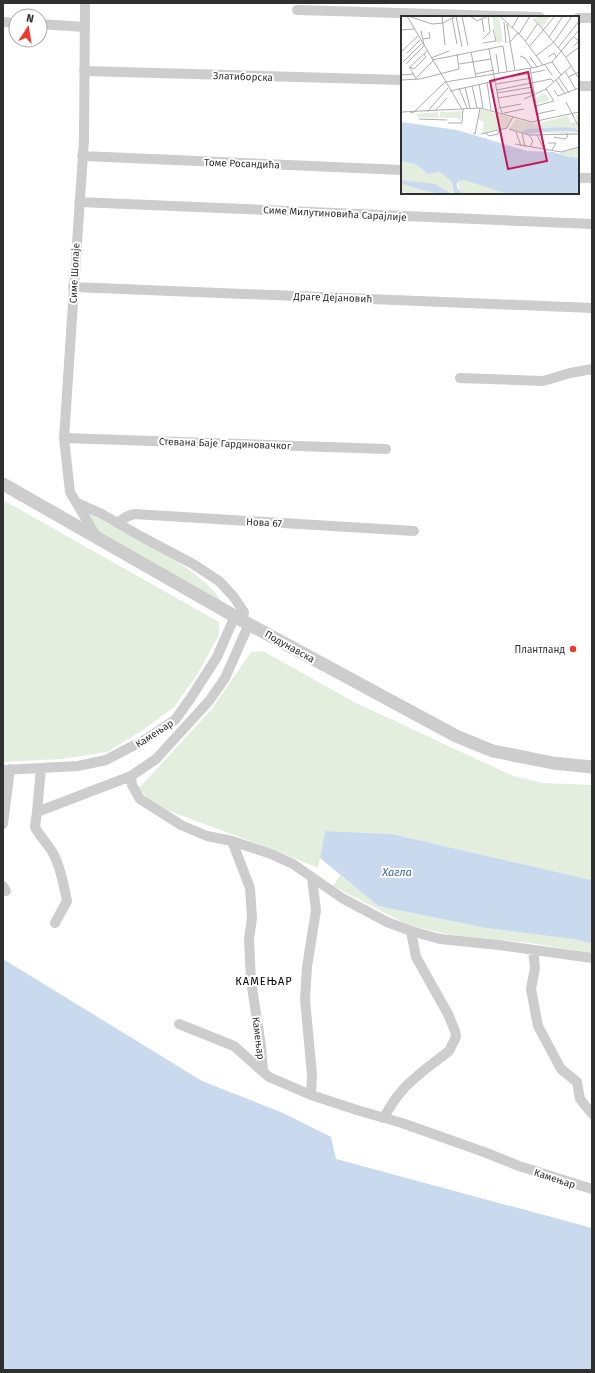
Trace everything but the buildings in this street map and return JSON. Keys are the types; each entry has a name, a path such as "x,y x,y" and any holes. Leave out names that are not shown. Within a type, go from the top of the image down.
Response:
{"street":[{"name":"Симе Шолаје","path":"85,3 84,139 64,438 70,492 96,536"},
{"path":"297,10 505,16"},
{"path":"579,18 592,18"},
{"path":"48,24 84,26"},
{"name":"Златиборска","path":"84,71 401,80"},
{"path":"579,86 592,86"},
{"name":"Томе Росандића","path":"82,156 401,170"},
{"path":"579,178 592,178"},
{"name":"Симе Милутиновића Сарајлије","path":"79,202 592,224"},
{"name":"Драге Дејановић","path":"73,287 592,308"},
{"path":"460,378 543,381 570,373 592,369"},
{"name":"Стевана Баје Гардиновачког","path":"64,438 386,449"},
{"name":"Подунавска","path":"3,484 243,620 456,736 493,751 553,763 592,767"},
{"path":"38,812 131,776 156,759 209,701 225,678 243,620 244,612 233,596 219,581 193,564 100,513 77,503"},
{"name":"Нова 67","path":"117,523 134,514 414,531"},
{"name":"Камењар","path":"3,824 7,769 78,766 106,760 148,738 175,720 243,620"},
{"path":"41,768 38,812 35,827 56,860 67,901 55,923"},
{"path":"131,776 132,785 140,799 181,825 208,836 232,841 271,854 293,864 357,907 387,922 411,931 447,940 592,958"},
{"name":"Камењар","path":"232,841 250,888 252,918 249,939 251,981 261,1046 263,1071"},
{"path":"311,1095 312,1075 306,999 307,967 316,910 312,878"},
{"path":"383,1118 406,1086 449,1051 456,1037 448,1014 416,957 411,931"},
{"path":"533,950 535,968 531,989 538,1026 561,1069 577,1082 580,1099 592,1114"},
{"name":"Камењар","path":"180,1024 234,1046 269,1077 311,1095 438,1136 519,1166 592,1189"}],"green space":[{"path":"3,500 219,622 219,635 197,675 174,707 143,730 107,752 63,759 3,762"},
{"path":"83,509 183,565 212,589 225,606 94,529"},
{"path":"263,651 354,702 513,776 544,783 592,785 592,880 392,834 325,831 318,868 153,805 139,788 211,710 251,652"},
{"path":"340,875 378,906 486,928 592,943 592,953 530,943 451,935 408,925 333,886"}],"water":[{"name":"Хагла","path":"325,831 392,834 592,880 592,943 486,928 378,906 320,858"},
{"path":"3,959 202,1081 283,1113 331,1137 336,1159 592,1228 592,1370 3,1370"}],"place":[{"name":"Плантланд","path":"573,649"}],"district":[{"name":"КАМЕЊАР","path":"264,981"}]}
